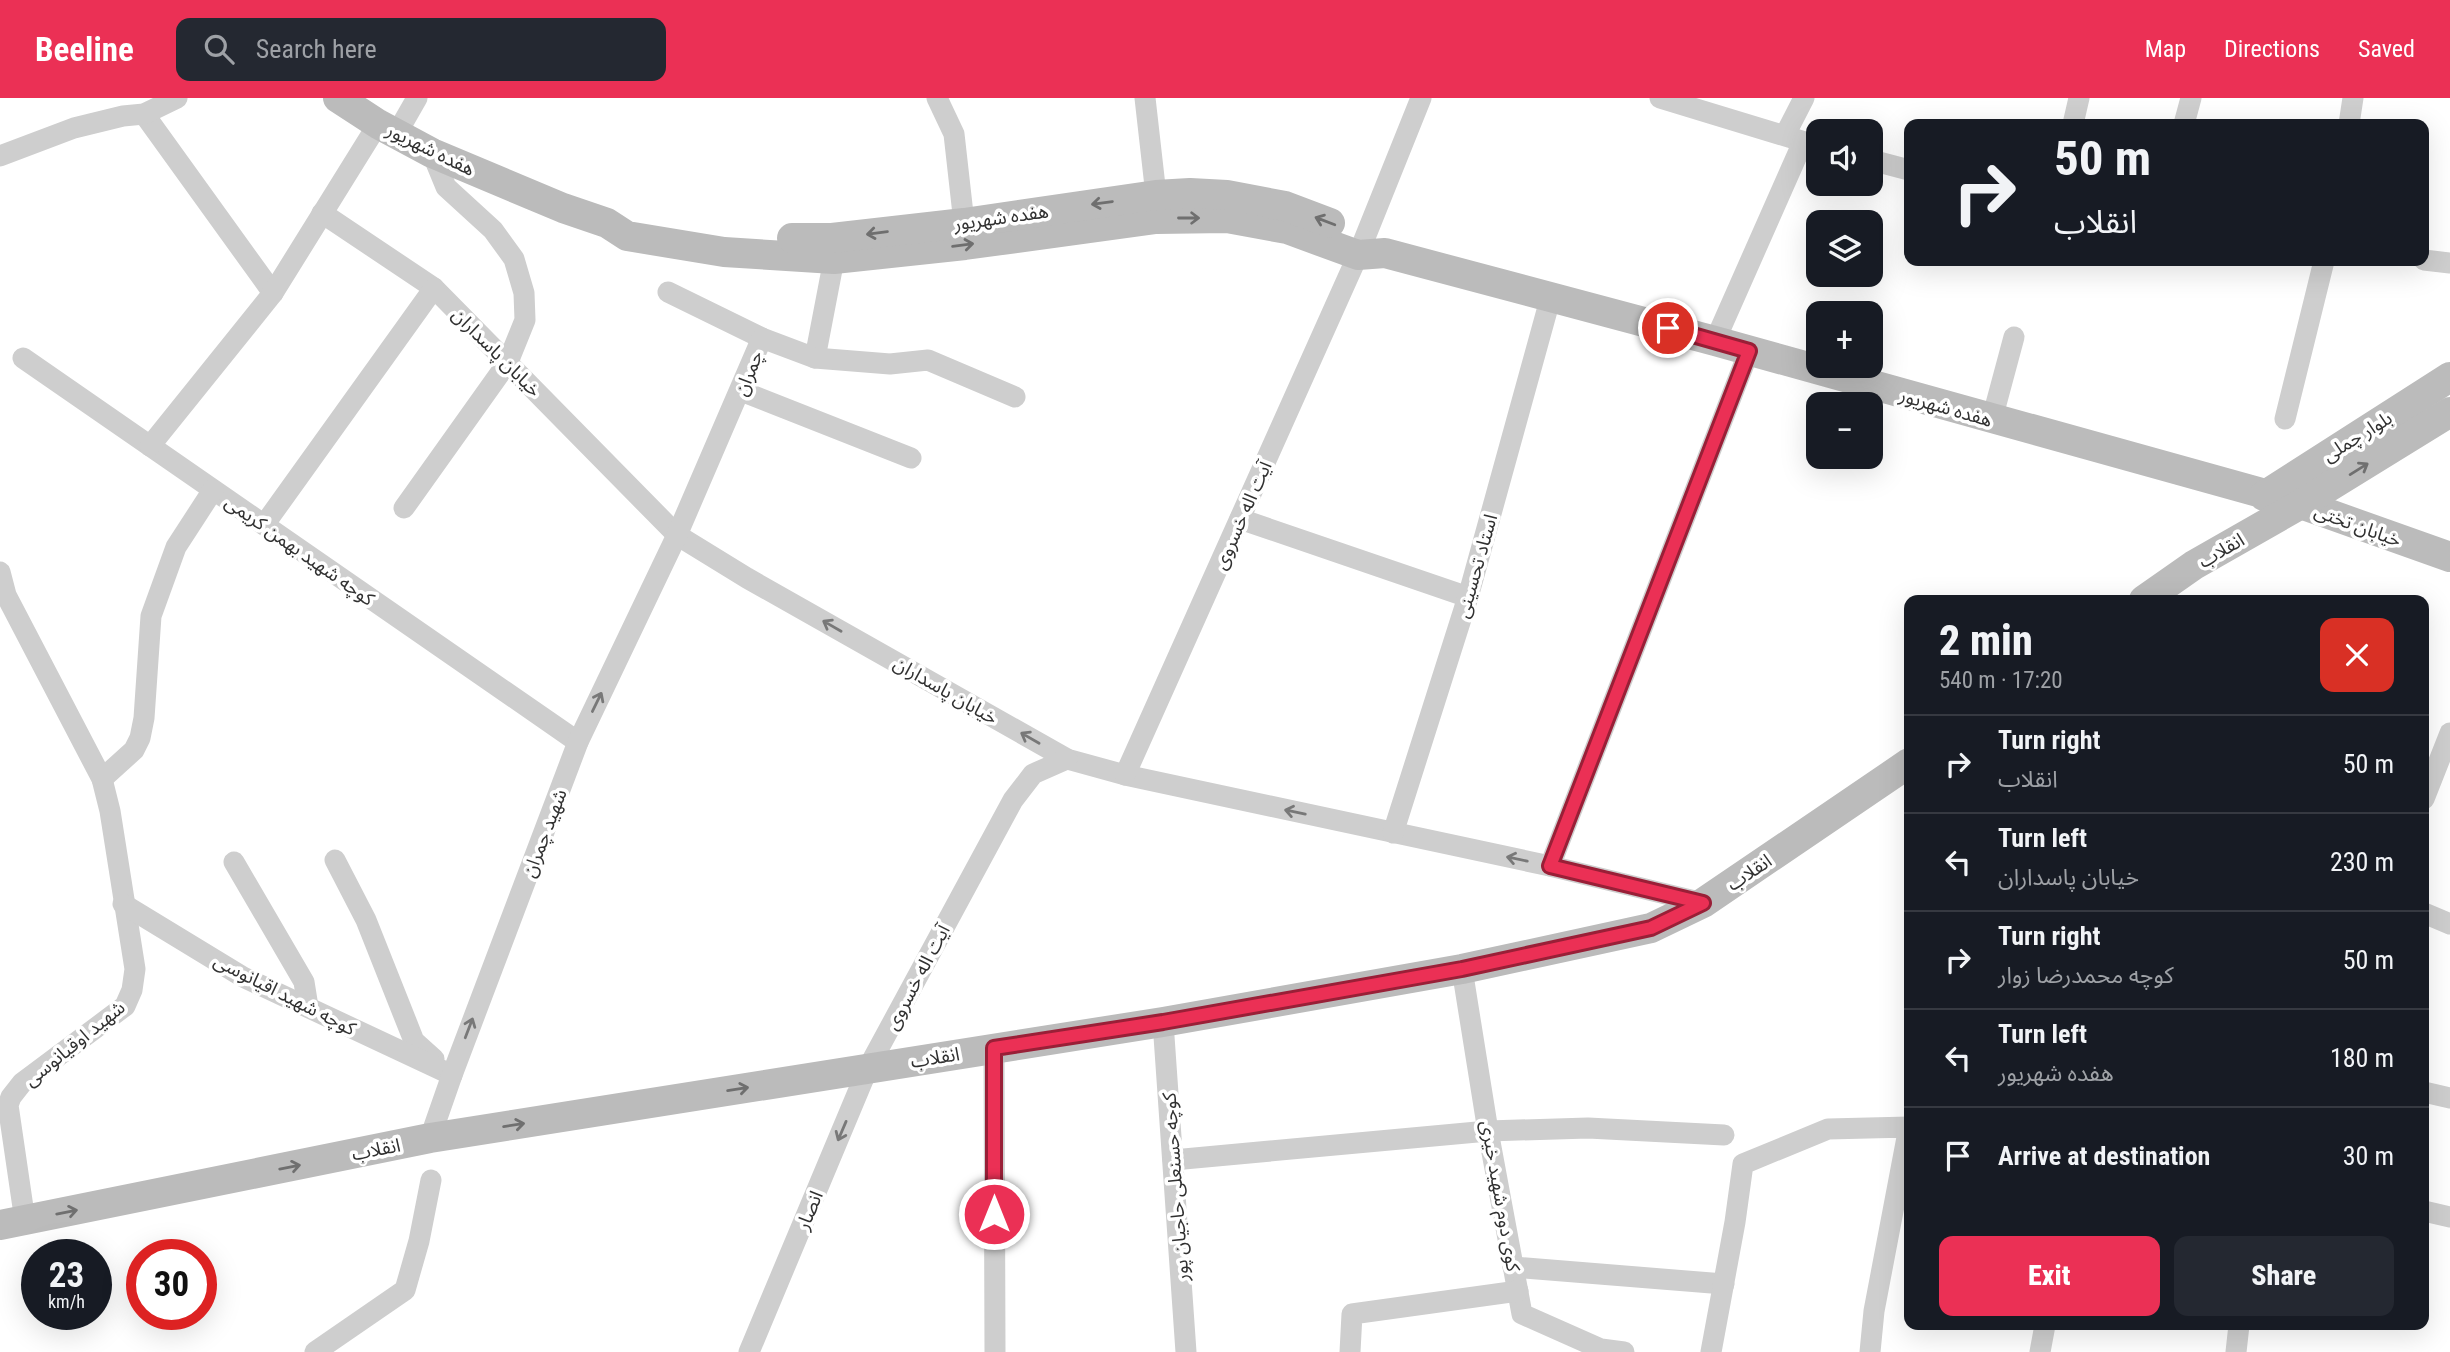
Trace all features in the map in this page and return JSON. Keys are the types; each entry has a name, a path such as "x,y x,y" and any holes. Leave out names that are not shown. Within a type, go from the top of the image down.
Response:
{"main road":[{"name":"هفده شهریور","path":"338,98 432,153 563,208 607,223 627,236 724,252 834,259 965,245 1156,219 1227,218 1370,248 1551,296 2264,496"},
{"name":"هفده شهریور","path":"607,223 632,219 727,234 832,238 964,223 1156,195 1190,193 1227,195 1285,206 1370,248"},
{"name":"بلوار چملی","path":"2264,496 2450,377"},
{"name":"بلوار چملی","path":"2301,505 2450,412"},
{"name":"خیابان تختی","path":"2264,496 2301,505 2450,557"},
{"name":"انقلاب","path":"2151,595 2194,565 2301,505"},
{"name":"انقلاب","path":"13,1223 430,1139 1163,1022 1462,969 1651,928 1703,903 1904,766"}],"street":[{"path":"0,156 127,109 177,98"},
{"path":"150,446 273,293 322,213 388,129 417,98"},
{"path":"937,98 954,134 964,223"},
{"path":"1145,98 1156,195"},
{"name":"آیت اله خسروی","path":"1125,775 1240,519 1370,248 1421,98"},
{"path":"1660,98 1697,104 1802,141"},
{"path":"1715,341 1802,141 1804,98"},
{"path":"2074,119 2079,98"},
{"path":"2185,119 2191,98"},
{"path":"2350,119 2353,98"},
{"path":"127,109 273,293"},
{"path":"404,508 508,362 525,320 524,293 514,259 493,230 446,187 432,153"},
{"path":"1883,163 1904,169"},
{"name":"خیابان پاسداران","path":"322,213 434,288 677,535 747,578 1067,759 1125,775 1550,866 1703,903"},
{"path":"815,358 834,259"},
{"path":"2429,261 2450,263"},
{"path":"2285,419 2323,266"},
{"path":"264,525 434,288"},
{"path":"668,292 762,338"},
{"name":"استاد تحسینی","path":"1393,833 1468,597 1551,296"},
{"path":"1992,419 2014,337"},
{"name":"چمران","path":"677,535 762,338 815,358 890,364 928,360 1015,397"},
{"path":"1550,866 1749,351"},
{"name":"کوچه شهید بهمن کریمی","path":"23,358 578,742"},
{"path":"741,391 911,458"},
{"path":"103,779 134,750 140,738 144,718 151,616 176,547 213,490"},
{"path":"1240,519 1468,597"},
{"name":"شهید چمران","path":"430,1139 578,742 677,535"},
{"name":"شهید اوقیانوسی","path":"0,572 6,595 103,779 135,970 132,990 125,1006 22,1083 11,1097 8,1105 13,1223"},
{"path":"2429,786 2450,733"},
{"name":"آیت اله خسروی","path":"868,1068 1013,800 1033,774 1067,759"},
{"path":"335,860 366,920 414,1041 452,1075"},
{"path":"234,862 304,982 308,1007"},
{"name":"کوچه شهید اقیانوسی","path":"123,904 243,977 452,1075"},
{"path":"2429,915 2450,924"},
{"name":"کوی دوم شهید خیری","path":"1462,969 1522,1314 1600,1351 1624,1352"},
{"name":"کوچه حسنعلی حاجیان پور","path":"1163,1022 1186,1352"},
{"path":"994,1048 995,1352"},
{"name":"انصار","path":"749,1352 868,1068"},
{"path":"2429,1093 2450,1098"},
{"path":"1711,1352 1735,1222 1742,1164 1828,1129 1904,1127"},
{"path":"1173,1160 1489,1131 1588,1128 1724,1135"},
{"path":"1870,1352 1874,1311 1904,1153"},
{"path":"315,1352 405,1290 419,1241 431,1180"},
{"path":"2429,1212 2450,1217"},
{"path":"1513,1267 1724,1284"},
{"path":"1350,1352 1352,1314 1518,1291"},
{"path":"2040,1352 2044,1330"},
{"path":"2236,1352 2238,1330"}],"route":[{"path":"994,1214 994,1048 1163,1022 1462,969 1651,928 1703,903 1550,866 1749,351 1668,328"}]}
